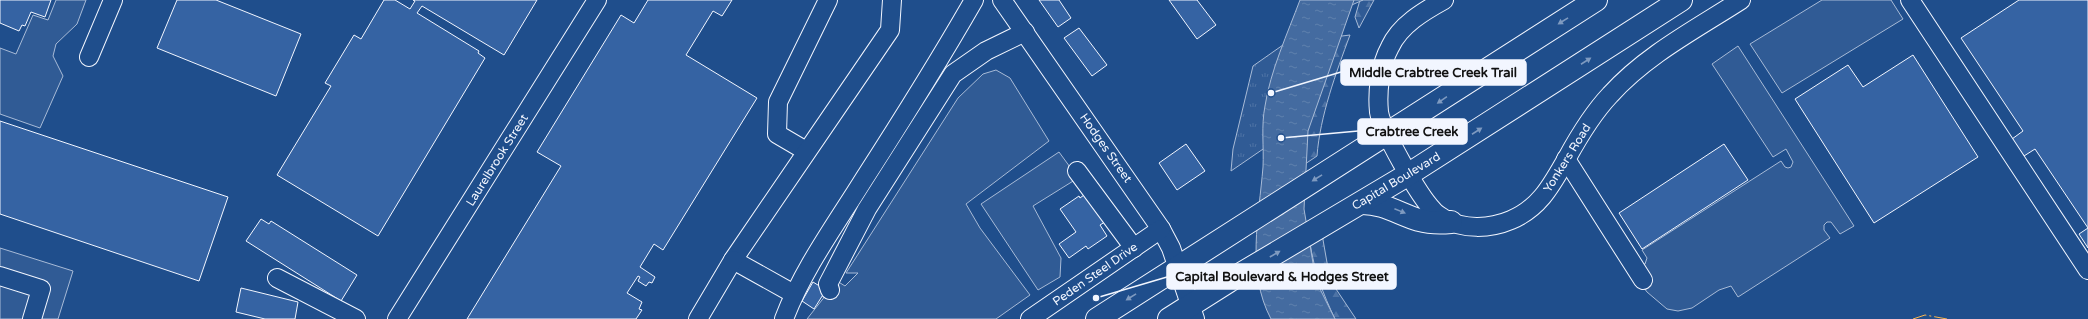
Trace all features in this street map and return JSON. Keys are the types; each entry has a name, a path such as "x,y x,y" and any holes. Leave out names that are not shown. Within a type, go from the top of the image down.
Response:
{"main road":[{"path":"1097,319 1350,157 1393,143 1596,0"},
{"name":"Capital Boulevard","path":"1170,319 1193,313 1229,280 1409,174 1681,0"},
{"path":"1355,206 1380,204 1419,220 1437,223 1451,222"}],"street":[{"path":"89,57 113,0"},
{"name":"Laurelbrook Street","path":"397,319 597,0"},
{"path":"806,151 777,134 778,102 828,0"},
{"path":"698,319 733,260 890,30 892,0"},
{"path":"784,319 794,294 826,240 928,78 974,0"},
{"name":"Hodges Street","path":"1002,0 1161,229 1171,248 1193,313"},
{"name":"Yonkers Road","path":"1444,0 1426,11 1408,25 1390,47 1380,84 1378,100 1380,116 1409,174 1433,211 1451,222 1479,227 1496,225 1511,220 1540,201 1552,186 1566,159 1595,113 1609,96 1628,77 1670,45 1741,0"},
{"path":"1910,0 2088,270"},
{"path":"830,290 828,284 834,270 867,209 953,74 986,51 1025,32"},
{"path":"1566,159 1643,280"},
{"path":"1078,171 1134,248"},
{"name":"Peden Steel Drive","path":"1030,319 1161,229"},
{"path":"733,260 794,294"},
{"path":"0,276 41,288 32,319"},
{"path":"277,278 356,319"}],"green space":[{"path":"1331,0 1363,0 1320,19"},
{"path":"1360,0 1374,0 1359,28 1355,17"},
{"path":"1320,19 1288,132 1231,171 1233,149 1253,66"},
{"path":"1350,35 1334,79 1325,110 1317,156 1305,164 1301,140 1334,37"},
{"path":"1322,234 1329,274 1336,289 1356,319 1335,319 1323,291 1314,263 1310,243"}],"shaded area":[{"path":"56,0 86,0 77,24 56,44 53,56 63,76 40,128 0,114 0,48 16,54 33,15 48,20"},
{"path":"1822,0 1891,0 1903,19 1782,93 1750,44"},
{"path":"1738,46 1854,226 1840,234 1831,222 1827,222 1824,225 1824,230 1830,238 1738,297 1731,286 1719,290 1692,308 1678,311 1667,309 1647,292 1630,270 1639,264 1645,264 1647,258 1642,250 1781,161 1785,167 1788,168 1791,167 1793,162 1786,149 1773,157 1712,64"},
{"path":"996,70 1010,78 1049,141 966,204 980,228 1030,295 996,319 807,319 837,281 845,286 858,273 846,273 958,98 983,74"},
{"path":"1059,152 1078,178 1033,206 1061,258 1060,277 1038,290 981,204"},
{"path":"0,248 73,271 58,319 0,319"}],"water":[{"path":"1300,0 1354,0 1308,131 1304,209 1313,263 1321,291 1335,319 1271,319 1263,301 1256,263 1257,225 1263,167 1263,129 1267,93 1275,66"}],"building":[{"path":"0,0 51,0 45,17 31,12 25,26 22,25 19,31 0,23"},
{"path":"177,0 216,0 301,34 276,96 157,48"},
{"path":"384,0 395,0 410,9 415,1 413,0 537,0 504,55 422,6 417,13 479,51 478,53 485,58 378,236 277,175 331,86 325,83 354,35 361,39"},
{"path":"648,0 732,0 722,16 713,11 686,55 757,98 663,250 654,244 640,267 655,277 652,283 649,282 646,286 638,281 640,277 638,276 627,293 642,302 639,309 642,310 636,319 467,319 561,166 537,152 621,15 634,23"},
{"path":"1039,0 1059,0 1071,18 1058,27"},
{"path":"1169,0 1197,0 1216,25 1197,39"},
{"path":"2019,0 2088,0 2088,228 2035,149 2024,156 2012,139 2023,131 1961,38"},
{"path":"1079,28 1107,65 1092,76 1064,38"},
{"path":"1913,55 1978,157 1874,223 1795,99 1848,65 1863,87"},
{"path":"0,121 228,197 199,281 0,214"},
{"path":"1186,144 1205,171 1177,190 1159,163"},
{"path":"1724,144 1748,180 1642,249 1619,213"},
{"path":"1088,192 1108,220 1100,225 1107,236 1088,249 1086,246 1069,258 1059,244 1076,232 1060,209 1079,196 1080,198"},
{"path":"261,219 269,224 271,221 357,275 341,301 246,241"},
{"path":"2088,228 2088,248 2079,234"},
{"path":"813,282 826,290 814,309 802,301"},
{"path":"241,288 298,302 295,319 265,319 236,312"}],"power":[{"path":"1913,319 1925,315 1947,319"}],"place":[{"name":"Middle Crabtree Creek Trail","path":"1271,93"},
{"name":"Crabtree Creek","path":"1281,138"},
{"name":"Capital Boulevard & Hodges Street","path":"1096,298"}]}
